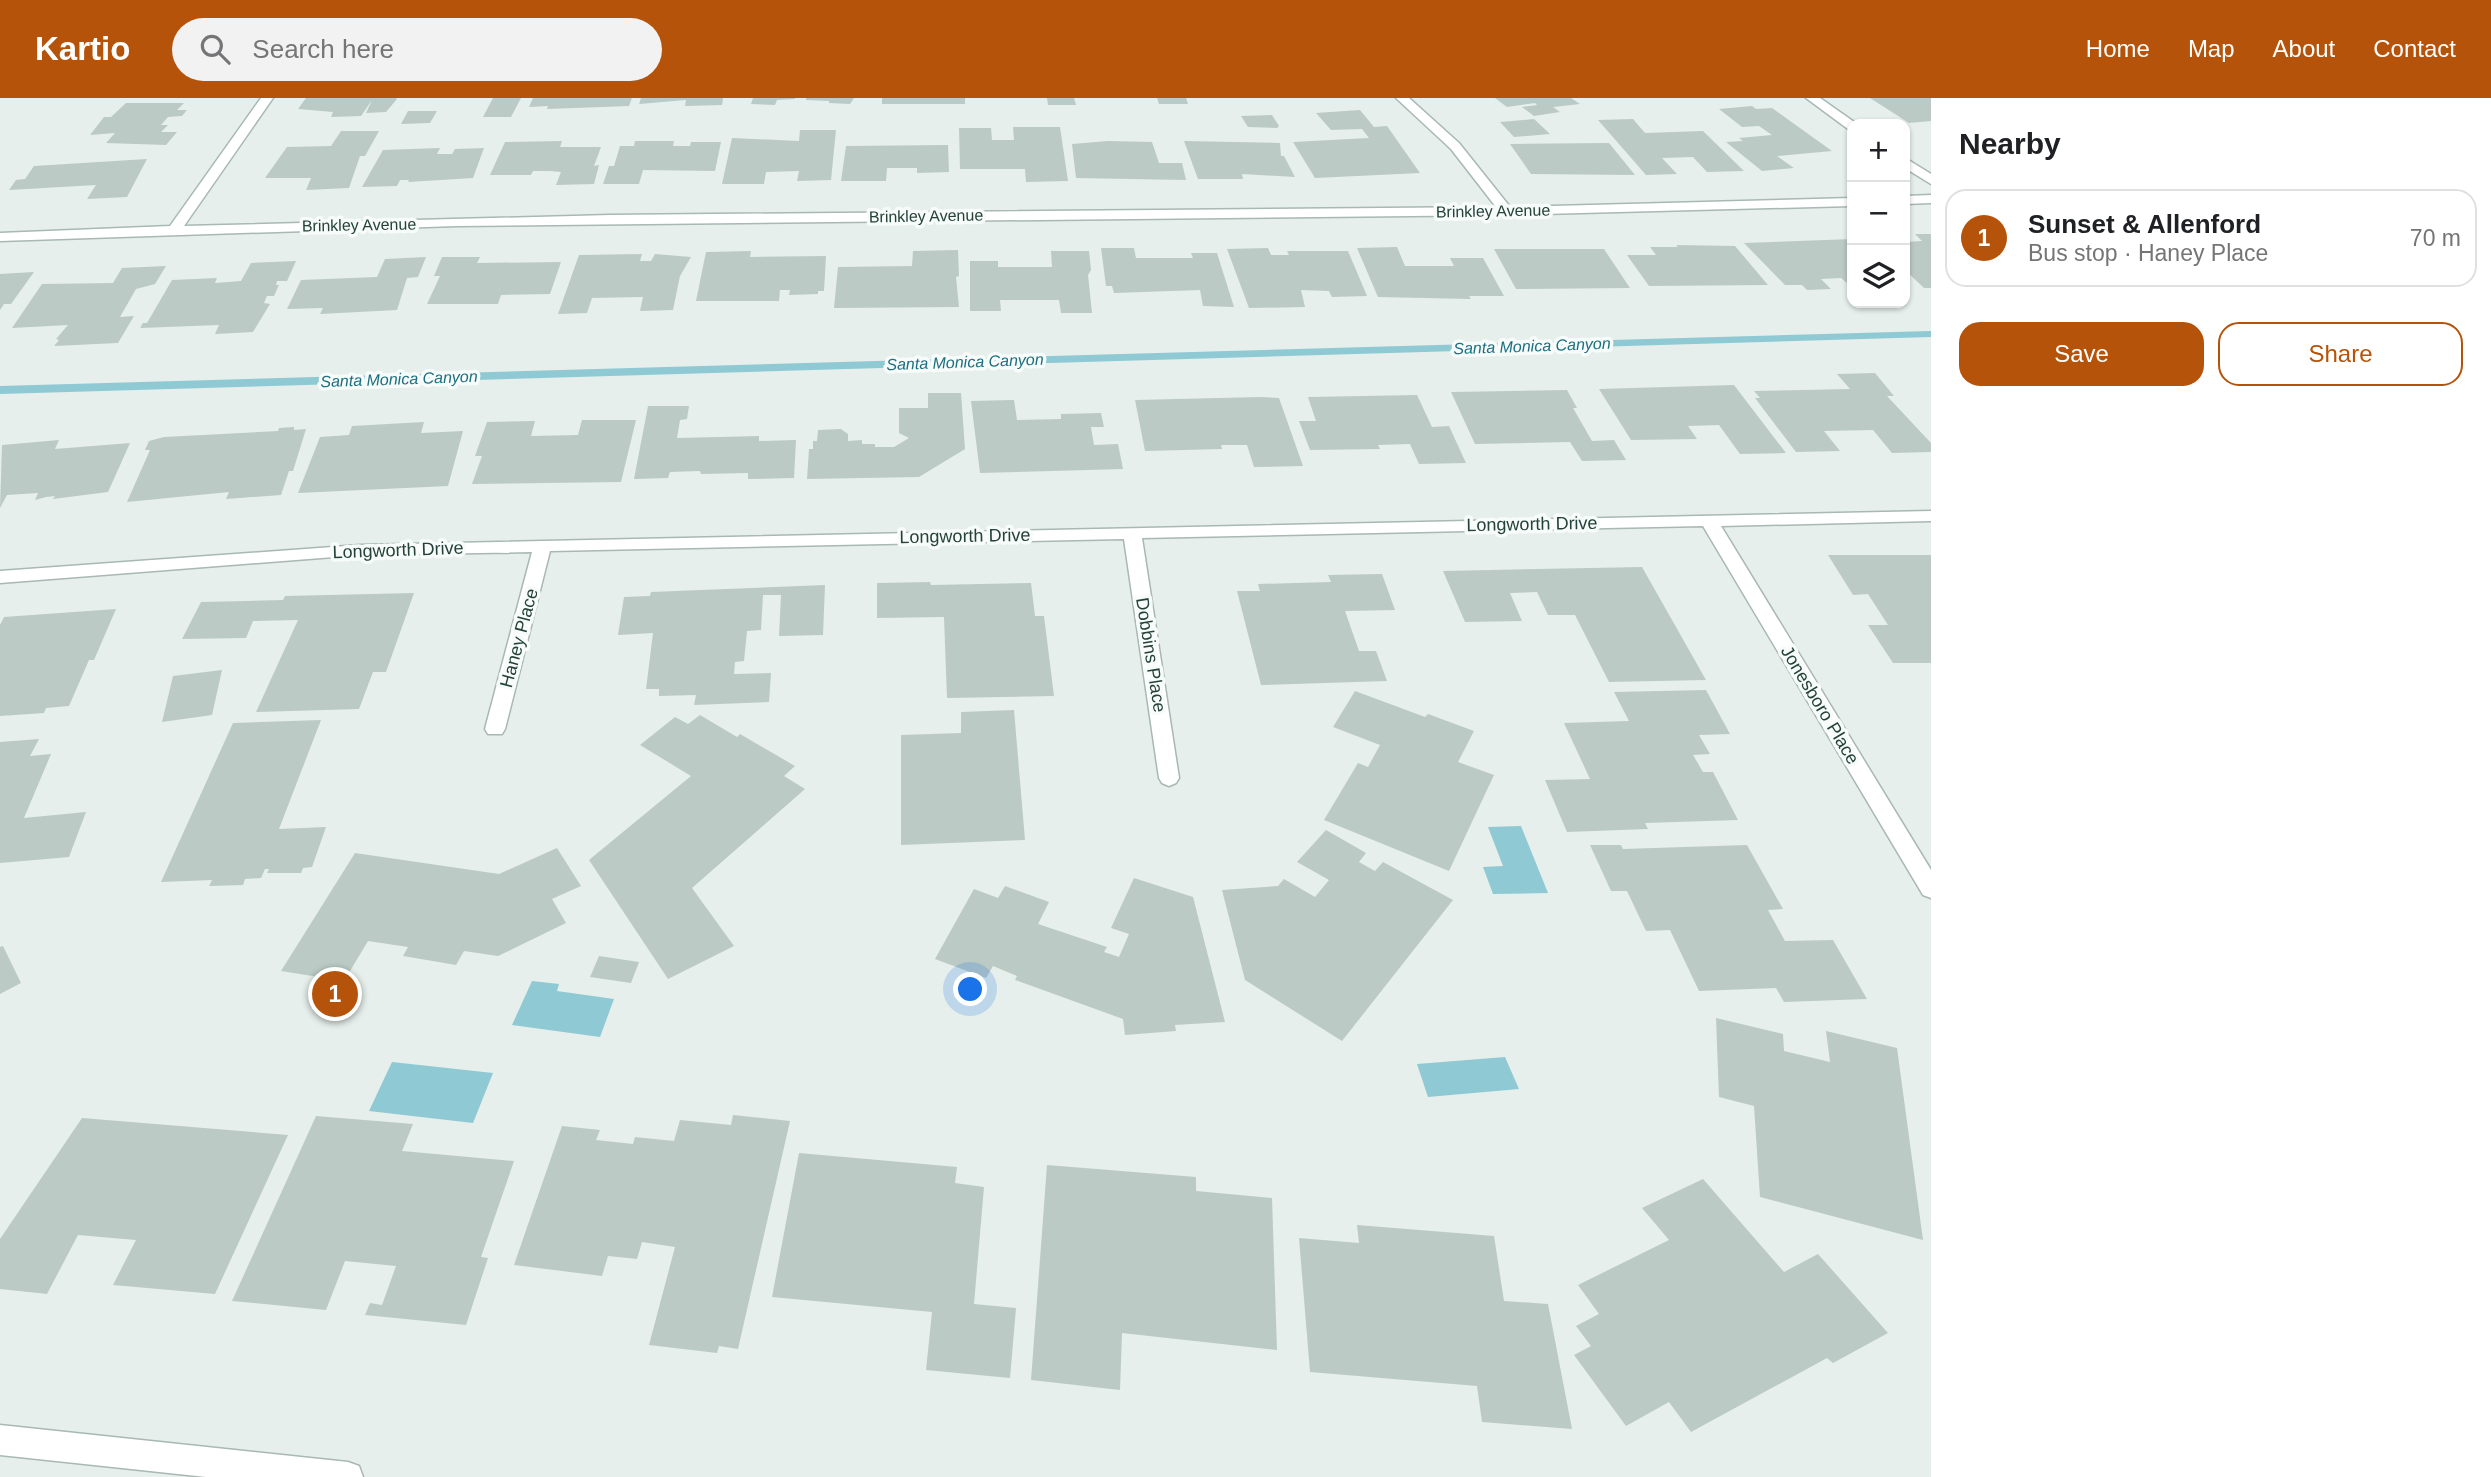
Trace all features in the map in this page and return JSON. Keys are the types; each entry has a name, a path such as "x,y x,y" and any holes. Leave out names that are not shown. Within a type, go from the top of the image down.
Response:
{"street":[{"path":"175,229 267,98"},
{"path":"1402,98 1455,146 1506,211"},
{"path":"1812,98 1847,122"},
{"path":"1910,165 1931,180"},
{"path":"1910,200 1931,199"},
{"name":"Brinkley Avenue","path":"0,237 175,229 701,218 1506,211 1847,202"},
{"name":"Longworth Drive","path":"0,577 360,550 1931,516"},
{"name":"Jonesboro Place","path":"1709,521 1931,889"},
{"name":"Dobbins Place","path":"1132,532 1169,778"},
{"name":"Haney Place","path":"495,729 542,547"},
{"path":"0,1440 348,1477"}],"water":[{"path":"1521,826 1548,893 1493,894 1483,867 1503,866 1488,827"},
{"path":"532,981 559,984 557,991 614,999 600,1037 512,1025"},
{"path":"1505,1057 1519,1089 1428,1097 1417,1064"},
{"path":"392,1062 493,1073 473,1123 369,1111"}],"building":[{"path":"306,98 397,99 386,112 366,113 372,100 361,116 331,117 333,112 298,109"},
{"path":"493,98 521,98 511,117 483,117"},
{"path":"533,98 632,98 629,106 547,109 548,106 529,107"},
{"path":"641,98 723,98 722,105 685,106 686,100 639,104"},
{"path":"753,98 795,99 777,100 775,105 751,104"},
{"path":"806,98 854,98 850,104"},
{"path":"882,98 965,98 965,104 882,104"},
{"path":"1047,98 1074,98 1076,105 1048,105"},
{"path":"1157,98 1186,98 1188,104 1159,104"},
{"path":"1495,98 1571,98 1580,104 1553,107 1560,112 1534,116 1522,107 1537,105 1535,103 1507,107"},
{"path":"1870,98 1931,98 1931,121 1910,123 1910,119 1903,119"},
{"path":"126,103 184,103 177,110 187,110 182,116 168,117 161,125 168,125 161,132 177,132 166,145 106,143 115,133 90,135 104,117 111,117"},
{"path":"1752,106 1756,109 1772,108 1832,151 1777,156 1794,168 1762,171 1726,142 1772,135 1759,126 1742,127 1719,109"},
{"path":"1360,110 1374,127 1387,126 1420,173 1315,178 1293,142 1369,138 1362,129 1331,130 1316,113"},
{"path":"408,111 437,111 430,123 401,124"},
{"path":"1272,115 1279,126 1277,128 1248,127 1241,116"},
{"path":"1534,119 1550,134 1514,137 1500,122"},
{"path":"1633,119 1645,133 1703,131 1744,171 1707,172 1693,157 1662,158 1677,174 1646,175 1598,120"},
{"path":"1013,127 1060,127 1068,181 1026,182 1025,169 960,169 959,128 991,128 992,140 1014,140"},
{"path":"800,130 836,130 831,180 797,181 799,171 766,172 764,184 722,184 732,138 799,141"},
{"path":"341,131 379,131 365,156 360,156 349,188 306,190 311,178 265,178 287,147 331,146"},
{"path":"562,141 560,147 601,147 594,166 599,165 594,184 556,185 561,172 550,171 533,171 531,175 490,175 505,142"},
{"path":"635,141 674,141 673,146 690,146 691,142 721,142 715,171 643,170 639,184 603,184 609,166 614,166 620,146 634,146"},
{"path":"1184,141 1280,143 1281,156 1284,156 1295,177 1242,174 1243,179 1198,179"},
{"path":"1152,142 1159,163 1182,163 1186,180 1076,178 1072,144"},
{"path":"1609,143 1635,175 1531,174 1510,144"},
{"path":"948,145 949,172 917,173 917,168 887,168 886,181 841,181 846,146"},
{"path":"440,148 437,154 452,154 455,149 484,148 473,178 408,182 409,180 400,180 397,186 362,187 383,150"},
{"path":"147,159 127,197 87,199 96,185 9,190 16,180 25,179 34,166"},
{"path":"1915,234 1931,234 1931,288 1924,288 1910,275 1910,242 1922,241"},
{"path":"1847,239 1847,283 1841,278 1821,279 1831,289 1807,290 1802,285 1785,285 1744,243"},
{"path":"1676,245 1735,246 1768,285 1649,286 1627,255 1656,255 1650,247 1678,247"},
{"path":"1397,247 1405,266 1454,266 1450,258 1483,258 1504,296 1469,296 1471,299 1378,297 1357,248"},
{"path":"1101,248 1134,248 1136,258 1193,258 1191,253 1217,253 1234,307 1203,306 1200,290 1114,293 1112,286 1106,286"},
{"path":"1268,248 1271,255 1289,255 1287,251 1348,251 1367,296 1332,297 1329,291 1301,290 1305,307 1249,308 1227,249"},
{"path":"1494,249 1604,249 1630,288 1516,289"},
{"path":"958,250 959,276 956,277 959,307 834,308 838,267 912,266 913,251"},
{"path":"751,251 750,257 826,256 824,291 818,291 818,294 789,295 790,290 780,290 779,301 696,301 706,252"},
{"path":"1051,251 1089,251 1091,270 1088,275 1092,313 1061,313 1059,300 1000,300 1001,311 970,311 970,261 998,261 998,267 1052,267"},
{"path":"642,254 640,261 651,261 655,254 691,257 680,276 673,310 640,311 643,297 592,298 587,313 558,314 579,255"},
{"path":"426,257 418,277 407,278 397,310 320,314 323,308 287,309 301,280 377,277 385,259"},
{"path":"442,257 480,257 477,263 561,262 550,294 501,295 498,304 427,304 440,276 434,276"},
{"path":"296,261 287,281 277,281 276,285 279,285 274,296 267,296 264,303 270,304 253,332 215,334 219,325 140,328 143,323 147,323 172,280 217,278 215,283 241,281 251,263"},
{"path":"166,266 155,284 136,289 120,317 134,316 118,343 54,346 59,340 56,339 68,325 12,328 42,284 113,283 122,268"},
{"path":"34,272 11,304 4,304 0,310 0,274"},
{"path":"1875,373 1894,396 1887,396 1931,443 1931,452 1892,453 1873,430 1824,431 1840,451 1796,452 1755,398 1760,398 1754,391 1850,389 1837,374"},
{"path":"1734,385 1786,453 1740,454 1719,425 1688,426 1697,439 1631,440 1599,389"},
{"path":"1567,390 1577,408 1573,408 1592,441 1614,440 1626,460 1582,461 1570,442 1475,444 1451,392"},
{"path":"928,393 961,393 965,449 919,477 807,479 809,449 813,449 813,441 817,441 818,430 841,429 848,434 848,441 862,440 862,444 875,444 875,447 894,447 909,438 899,433 899,408 928,408"},
{"path":"1417,395 1432,427 1449,426 1466,463 1419,464 1410,444 1378,445 1380,449 1310,450 1299,421 1316,421 1308,397"},
{"path":"1279,398 1303,466 1254,467 1247,445 1221,445 1222,449 1145,451 1135,400"},
{"path":"1014,400 1017,420 1061,419 1061,414 1101,413 1104,427 1091,427 1094,445 1118,444 1123,469 980,473 971,401"},
{"path":"648,406 689,406 687,419 680,420 677,438 759,436 759,441 796,440 794,478 748,479 748,473 701,474 700,471 670,472 668,478 634,479"},
{"path":"582,420 636,420 621,482 472,484 482,456 475,456 487,422 535,421 531,436 578,435"},
{"path":"424,422 421,433 463,431 448,486 298,493 320,437 349,435 352,426"},
{"path":"294,427 294,430 306,429 293,471 289,471 281,495 226,499 229,492 127,502 150,450 145,450 149,441 164,437 278,431 279,428"},
{"path":"59,440 55,449 130,443 108,492 35,500 38,493 7,495 0,508 2,445"},
{"path":"1828,555 1931,555 1931,663 1893,663 1868,625 1888,625 1868,594 1853,595"},
{"path":"1642,567 1706,680 1609,682 1575,615 1548,615 1537,592 1510,593 1522,621 1465,622 1443,571"},
{"path":"1382,574 1395,610 1345,611 1359,651 1376,651 1387,681 1261,685 1237,591 1260,591 1258,584 1331,582 1328,575"},
{"path":"930,582 931,585 1031,583 1035,616 1044,616 1054,696 947,698 944,617 877,618 877,583"},
{"path":"825,585 823,635 779,636 781,595 763,595 761,630 747,631 744,661 735,662 734,674 771,673 769,702 694,705 696,695 659,696 659,689 646,689 653,633 618,635 624,597 650,596 651,592"},
{"path":"414,593 386,672 373,672 359,709 256,712 298,620 253,621 246,638 182,639 201,602 283,600 285,596"},
{"path":"116,609 94,660 89,660 69,706 46,708 44,713 0,716 0,625 4,617"},
{"path":"222,670 212,715 162,722 173,676"},
{"path":"1706,690 1730,734 1699,735 1710,754 1693,755 1703,772 1713,772 1738,820 1645,823 1648,829 1567,832 1545,780 1590,779 1564,723 1629,721 1614,692"},
{"path":"1355,691 1425,717 1428,714 1474,731 1458,762 1494,775 1449,871 1324,820 1358,763 1368,767 1380,745 1333,727"},
{"path":"1014,710 1025,840 901,845 901,735 961,733 961,712"},
{"path":"700,715 737,737 740,734 795,766 784,776 805,789 692,888 734,946 668,979 589,860 691,776 640,745 675,717 688,724"},
{"path":"321,720 279,829 326,827 312,867 303,868 301,873 267,873 269,869 265,869 261,878 245,879 243,885 209,886 212,880 161,882 233,723"},
{"path":"39,739 30,756 51,754 24,818 86,812 69,857 0,863 0,742"},
{"path":"1326,830 1366,853 1359,862 1375,871 1383,862 1453,900 1342,1041 1245,980 1222,890 1278,886 1284,879 1315,897 1329,880 1297,862"},
{"path":"1590,845 1621,845 1623,849 1747,845 1783,909 1768,910 1785,941 1833,940 1867,999 1784,1002 1776,988 1699,991 1670,930 1646,931 1627,891 1611,891"},
{"path":"557,848 581,886 552,899 566,923 498,956 464,951 456,965 403,956 408,947 368,941 344,981 281,971 355,853 499,874"},
{"path":"1134,878 1193,897 1225,1022 1175,1025 1176,1031 1125,1035 1123,1019 1015,980 1017,976 993,966 986,978 935,959 974,889 998,898 1005,886 1049,902 1038,924 1107,947 1104,952 1119,957 1129,934 1111,928"},
{"path":"3,946 21,983 0,994 0,947"},
{"path":"599,956 639,962 631,983 590,977"},
{"path":"1716,1018 1783,1034 1784,1051 1830,1062 1826,1031 1897,1048 1923,1240 1760,1197 1754,1106 1719,1097"},
{"path":"733,1115 790,1121 738,1349 719,1346 717,1353 649,1345 675,1247 642,1242 637,1259 608,1256 602,1276 514,1265 562,1126 600,1130 596,1140 633,1144 635,1137 674,1141 680,1120 731,1125"},
{"path":"316,1116 413,1124 402,1151 514,1161 481,1257 488,1258 466,1325 365,1315 370,1303 382,1305 396,1266 345,1261 326,1310 232,1301"},
{"path":"82,1118 288,1135 215,1294 113,1285 136,1240 78,1235 47,1294 0,1289 0,1239"},
{"path":"799,1153 957,1167 955,1183 984,1187 974,1304 1016,1308 1010,1378 926,1370 932,1312 772,1297"},
{"path":"1047,1165 1196,1177 1196,1191 1272,1198 1277,1350 1122,1333 1120,1390 1031,1380"},
{"path":"1703,1179 1784,1272 1818,1254 1888,1333 1833,1363 1827,1358 1691,1432 1669,1402 1626,1426 1574,1355 1591,1346 1576,1326 1599,1314 1578,1285 1669,1240 1642,1208"},
{"path":"1357,1225 1494,1236 1504,1301 1548,1304 1572,1429 1482,1422 1477,1386 1310,1372 1299,1238 1359,1243"}],"waterway":[{"name":"Santa Monica Canyon","path":"0,390 1931,334"}],"place":[{"name":"Sunset & Allenford","path":"335,994"}]}
